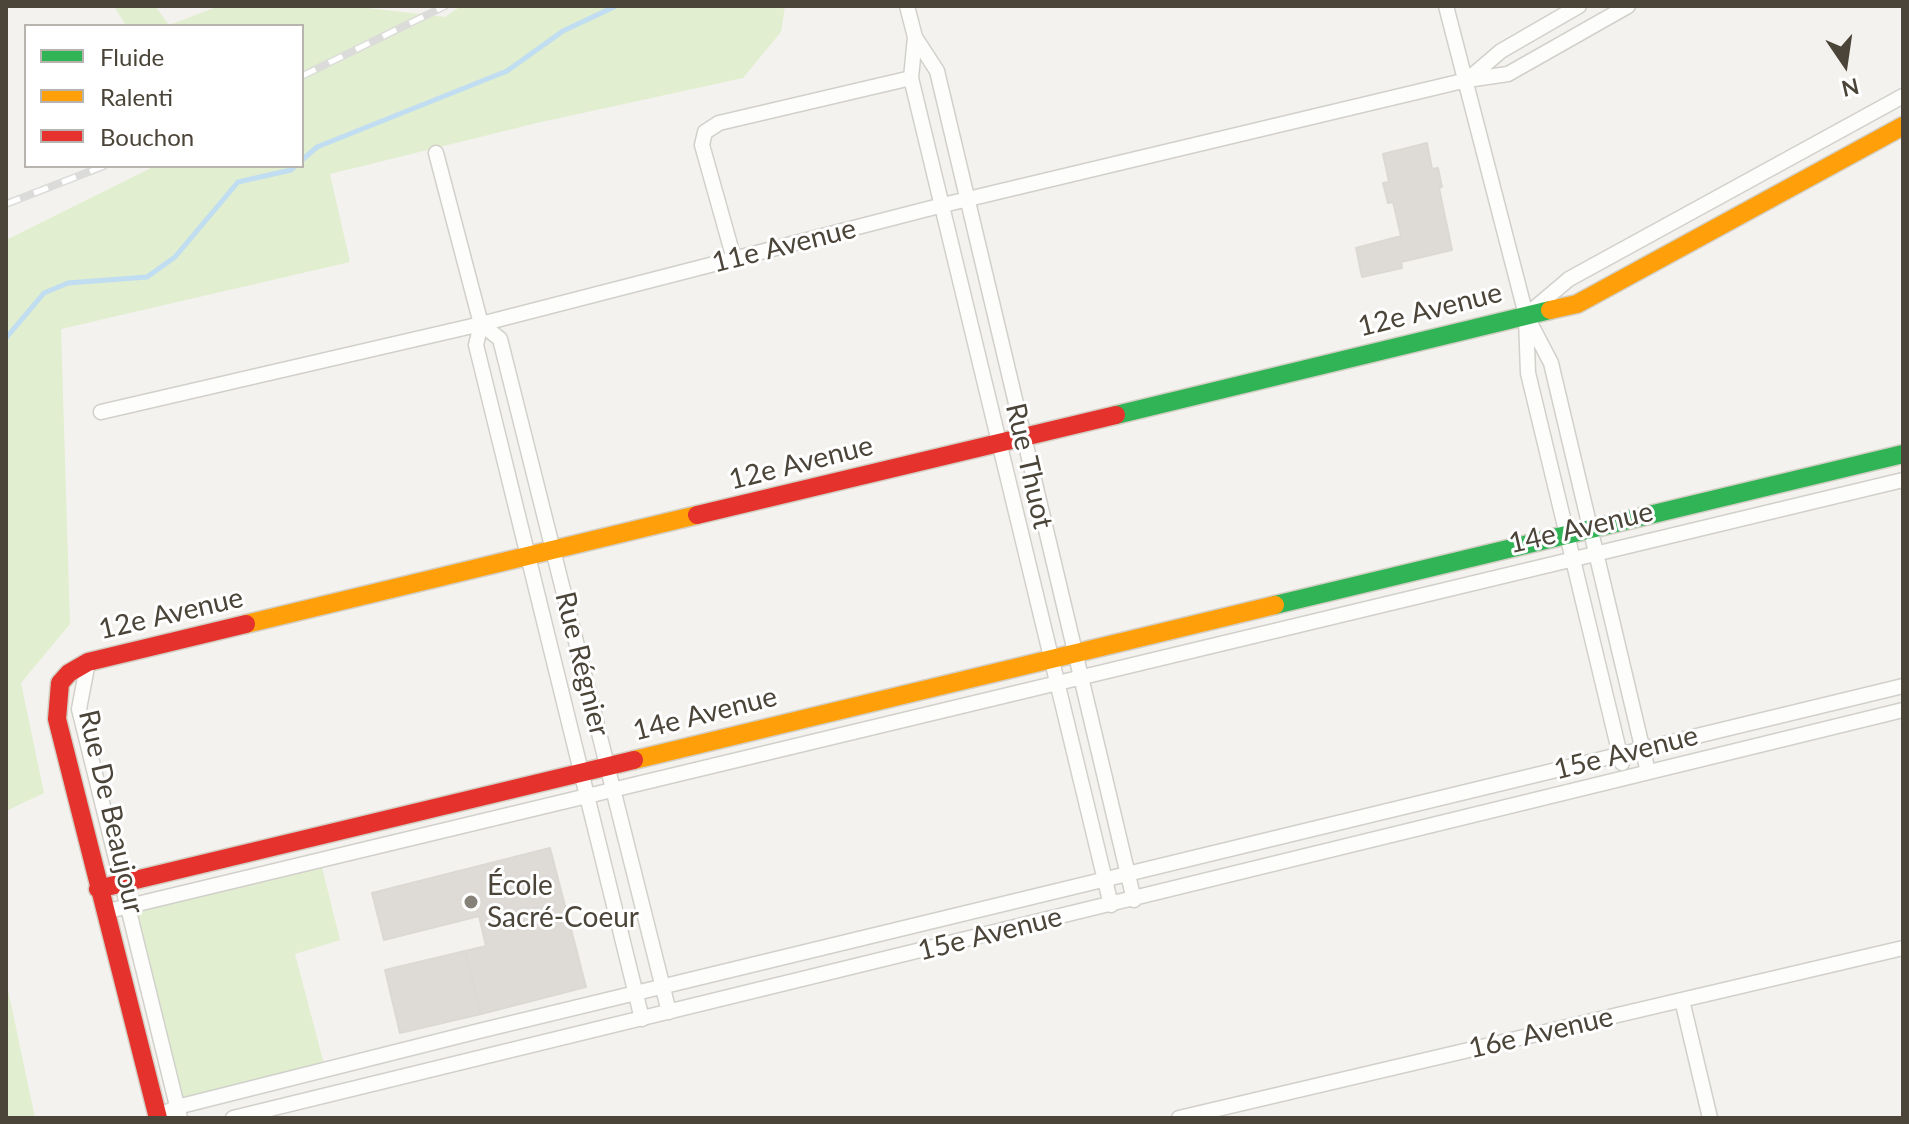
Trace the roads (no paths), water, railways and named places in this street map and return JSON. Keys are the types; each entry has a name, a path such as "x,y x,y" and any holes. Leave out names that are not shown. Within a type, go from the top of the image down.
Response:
{"street":[{"name":"Rue Thuot","path":"907,6 915,37 937,71 1134,900"},
{"path":"1446,6 1526,315 1528,373 1625,777"},
{"name":"11e Avenue","path":"1467,80 1501,51 1579,6"},
{"name":"11e Avenue","path":"101,412 481,324 967,199 1467,80 1508,74 1628,6"},
{"name":"Rue Thuot","path":"915,37 911,78 1111,905"},
{"path":"734,259 702,145 705,132 719,123 911,78"},
{"name":"12e Avenue","path":"1526,315 1569,279 1903,96"},
{"name":"12e Avenue","path":"88,662 1577,304 1903,126"},
{"name":"Rue Régnier","path":"436,153 481,324 476,345 642,1019"},
{"path":"1763,173 1773,197"},
{"path":"1526,315 1551,363 1648,772"},
{"name":"Rue Régnier","path":"481,324 500,339 669,1012"},
{"name":"14e Avenue","path":"98,889 1903,454"},
{"path":"1836,470 1843,494"},
{"name":"14e Avenue","path":"104,912 1903,480"},
{"path":"1326,593 1332,617"},
{"name":"Rue De Beaujour","path":"88,662 79,709 178,1112"},
{"name":"Rue De Beaujour","path":"88,662 64,675 57,690 57,719 157,1118"},
{"name":"15e Avenue","path":"157,1118 479,1031 1903,686"},
{"path":"1881,691 1886,714"},
{"name":"15e Avenue","path":"233,1118 1903,710"},
{"path":"1371,814 1377,839"},
{"name":"15e Avenue","path":"877,935 883,960"},
{"name":"16e Avenue","path":"1179,1118 1903,948"},
{"path":"1682,1000 1710,1118"},
{"path":"479,1031 484,1056"},
{"path":"363,1060 371,1085"}],"waterway":[{"path":"304,158 317,147 507,71 563,31 616,6"},
{"path":"6,338 44,293 68,283 147,277 175,257 238,182 293,168"}],"railway":[{"path":"304,75 445,6"},
{"path":"6,204 99,168"}],"place":[{"name":"École Sacré-Coeur","path":"471,902"}]}
